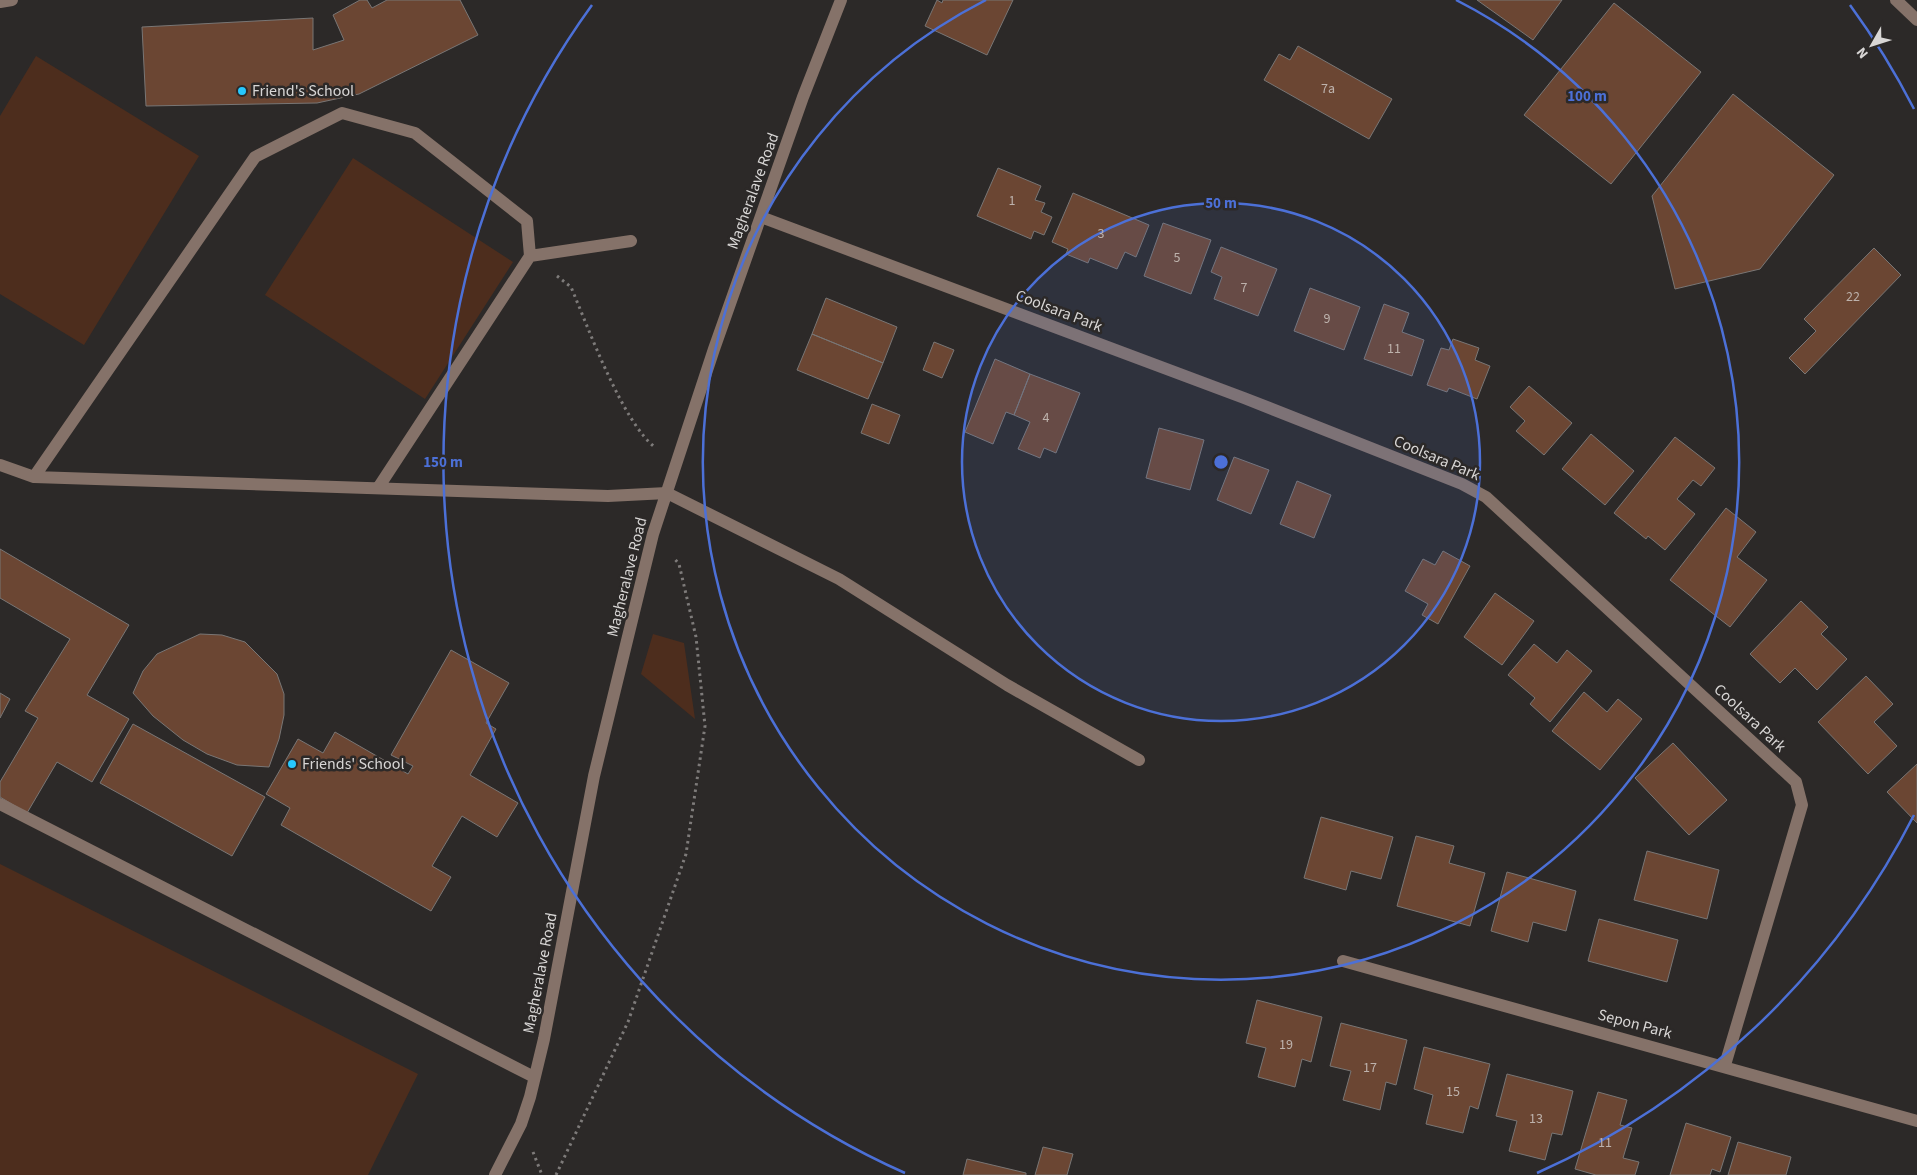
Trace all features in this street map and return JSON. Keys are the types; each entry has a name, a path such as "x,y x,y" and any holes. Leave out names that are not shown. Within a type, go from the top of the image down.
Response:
{"street":[{"path":"0,2 12,0"},
{"name":"Magheralave Road","path":"495,1175 522,1124 544,1039 594,776 653,534 761,217 841,0"},
{"path":"1896,0 1917,20"},
{"path":"34,477 255,157 342,113 414,132 527,222 530,256 378,488"},
{"name":"Coolsara Park","path":"761,217 1253,402 1462,484 1486,497 1796,782 1802,805 1724,1065"},
{"path":"530,256 631,241"},
{"path":"0,465 34,477 608,496 667,493 839,579 1007,685 1139,760"},
{"path":"0,804 534,1078"},
{"name":"Sepon Park","path":"1343,960 1917,1120"}],"path":[{"path":"530,256 571,287 618,394 645,440 676,463"},
{"path":"556,1175 628,1022 686,854 704,740 705,726 696,637 679,564 653,534"}],"shaded area":[{"path":"36,56 199,156 84,345 0,294 0,116"},
{"path":"353,158 513,262 425,399 265,295"},
{"path":"653,634 684,643 695,719 641,674"},
{"path":"0,864 418,1074 368,1175 0,1175"}],"building":[{"path":"360,0 367,0 372,8 387,0 460,0 478,35 359,94 317,103 146,106 142,27 313,18 313,50 344,40 333,15"},
{"path":"937,0 942,3 943,0 1013,0 987,55 925,26"},
{"path":"1477,0 1562,0 1533,40"},
{"path":"1614,3 1701,72 1611,184 1524,115"},
{"path":"1298,46 1392,99 1369,139 1264,80 1279,54 1290,60"},
{"path":"1733,94 1834,175 1760,269 1675,289 1652,196"},
{"path":"998,168 1041,186 1035,200 1045,203 1041,212 1052,217 1044,235 1034,231 1031,239 977,216"},
{"path":"1073,193 1149,225 1136,257 1125,252 1117,269 1090,258 1088,263 1066,254 1068,249 1052,242"},
{"path":"1163,223 1211,240 1191,294 1144,276"},
{"path":"1221,247 1277,269 1258,316 1214,299 1222,277 1211,272"},
{"path":"1874,248 1901,275 1805,374 1789,358 1816,331 1804,319"},
{"path":"1310,288 1360,307 1344,350 1294,331"},
{"path":"826,298 897,327 883,363 812,334"},
{"path":"1384,304 1409,313 1402,332 1424,340 1412,376 1364,359"},
{"path":"812,334 883,363 868,399 797,370"},
{"path":"1453,339 1479,348 1475,360 1490,366 1477,399 1449,388 1447,392 1427,385 1441,348 1449,350"},
{"path":"934,342 954,350 942,378 923,370"},
{"path":"995,359 1030,374 1014,415 1006,412 993,444 965,432"},
{"path":"1030,374 1080,393 1056,453 1044,448 1040,458 1018,449 1030,422 1014,415"},
{"path":"1529,386 1572,423 1544,455 1516,431 1525,421 1510,407"},
{"path":"872,404 900,415 889,444 861,433"},
{"path":"1159,428 1204,440 1190,490 1146,478"},
{"path":"1591,434 1634,471 1605,505 1562,469"},
{"path":"1675,437 1715,468 1701,486 1693,480 1677,499 1695,514 1665,550 1648,536 1646,539 1614,513"},
{"path":"1234,457 1269,470 1251,514 1217,500"},
{"path":"1297,481 1331,495 1314,538 1280,524"},
{"path":"1726,508 1756,532 1737,557 1767,580 1730,627 1670,580"},
{"path":"0,549 129,625 87,695 129,719 92,782 57,762 27,813 0,797 0,782 38,718 25,711 70,639 0,598"},
{"path":"1443,551 1470,566 1438,624 1422,615 1428,604 1405,591 1423,559 1435,565"},
{"path":"1495,593 1534,621 1502,665 1464,637"},
{"path":"1801,601 1828,627 1821,634 1847,659 1817,690 1795,668 1780,683 1750,654"},
{"path":"200,634 222,635 245,642 277,674 284,694 284,715 279,739 269,767 237,765 207,754 183,740 153,716 133,693 143,671 157,654"},
{"path":"1534,644 1557,663 1567,650 1592,671 1550,722 1530,704 1535,698 1508,675"},
{"path":"451,650 509,683 486,723 496,729 470,775 518,803 497,837 462,816 432,866 451,877 431,911 281,825 290,808 266,794 298,739 323,753 335,732 408,774 413,766 391,755"},
{"path":"1866,676 1893,704 1874,722 1897,746 1868,774 1818,722"},
{"path":"1584,692 1607,712 1618,699 1642,719 1600,770 1552,731"},
{"path":"0,693 10,699 0,718"},
{"path":"133,724 265,797 232,856 100,783"},
{"path":"1673,743 1727,800 1689,835 1635,778"},
{"path":"1917,764 1917,823 1887,792"},
{"path":"1321,817 1393,837 1381,879 1351,871 1346,890 1304,878"},
{"path":"1416,836 1454,846 1449,863 1485,873 1470,926 1397,906"},
{"path":"1647,851 1719,870 1707,919 1634,900"},
{"path":"1507,872 1576,891 1566,931 1533,922 1528,942 1491,931"},
{"path":"1599,919 1678,940 1667,982 1588,961"},
{"path":"1257,1000 1322,1017 1311,1062 1302,1059 1295,1087 1258,1077 1266,1048 1246,1043"},
{"path":"1341,1023 1407,1040 1396,1085 1386,1082 1380,1110 1343,1100 1351,1071 1330,1066"},
{"path":"1424,1047 1490,1064 1478,1109 1470,1106 1463,1133 1426,1124 1433,1095 1414,1089"},
{"path":"1507,1074 1573,1091 1562,1135 1552,1133 1545,1160 1509,1151 1517,1121 1496,1116"},
{"path":"1598,1092 1627,1100 1620,1125 1632,1128 1623,1158 1639,1162 1635,1175 1596,1175 1575,1169"},
{"path":"1686,1123 1731,1137 1720,1172 1712,1169 1710,1175 1670,1175"},
{"path":"1738,1142 1791,1157 1786,1175 1728,1175"},
{"path":"1043,1147 1073,1154 1067,1175 1035,1175"},
{"path":"967,1159 1026,1173 1026,1175 963,1175"}],"place":[{"name":"Friend's School","path":"242,91"},
{"name":"Friends' School","path":"292,764"}]}
